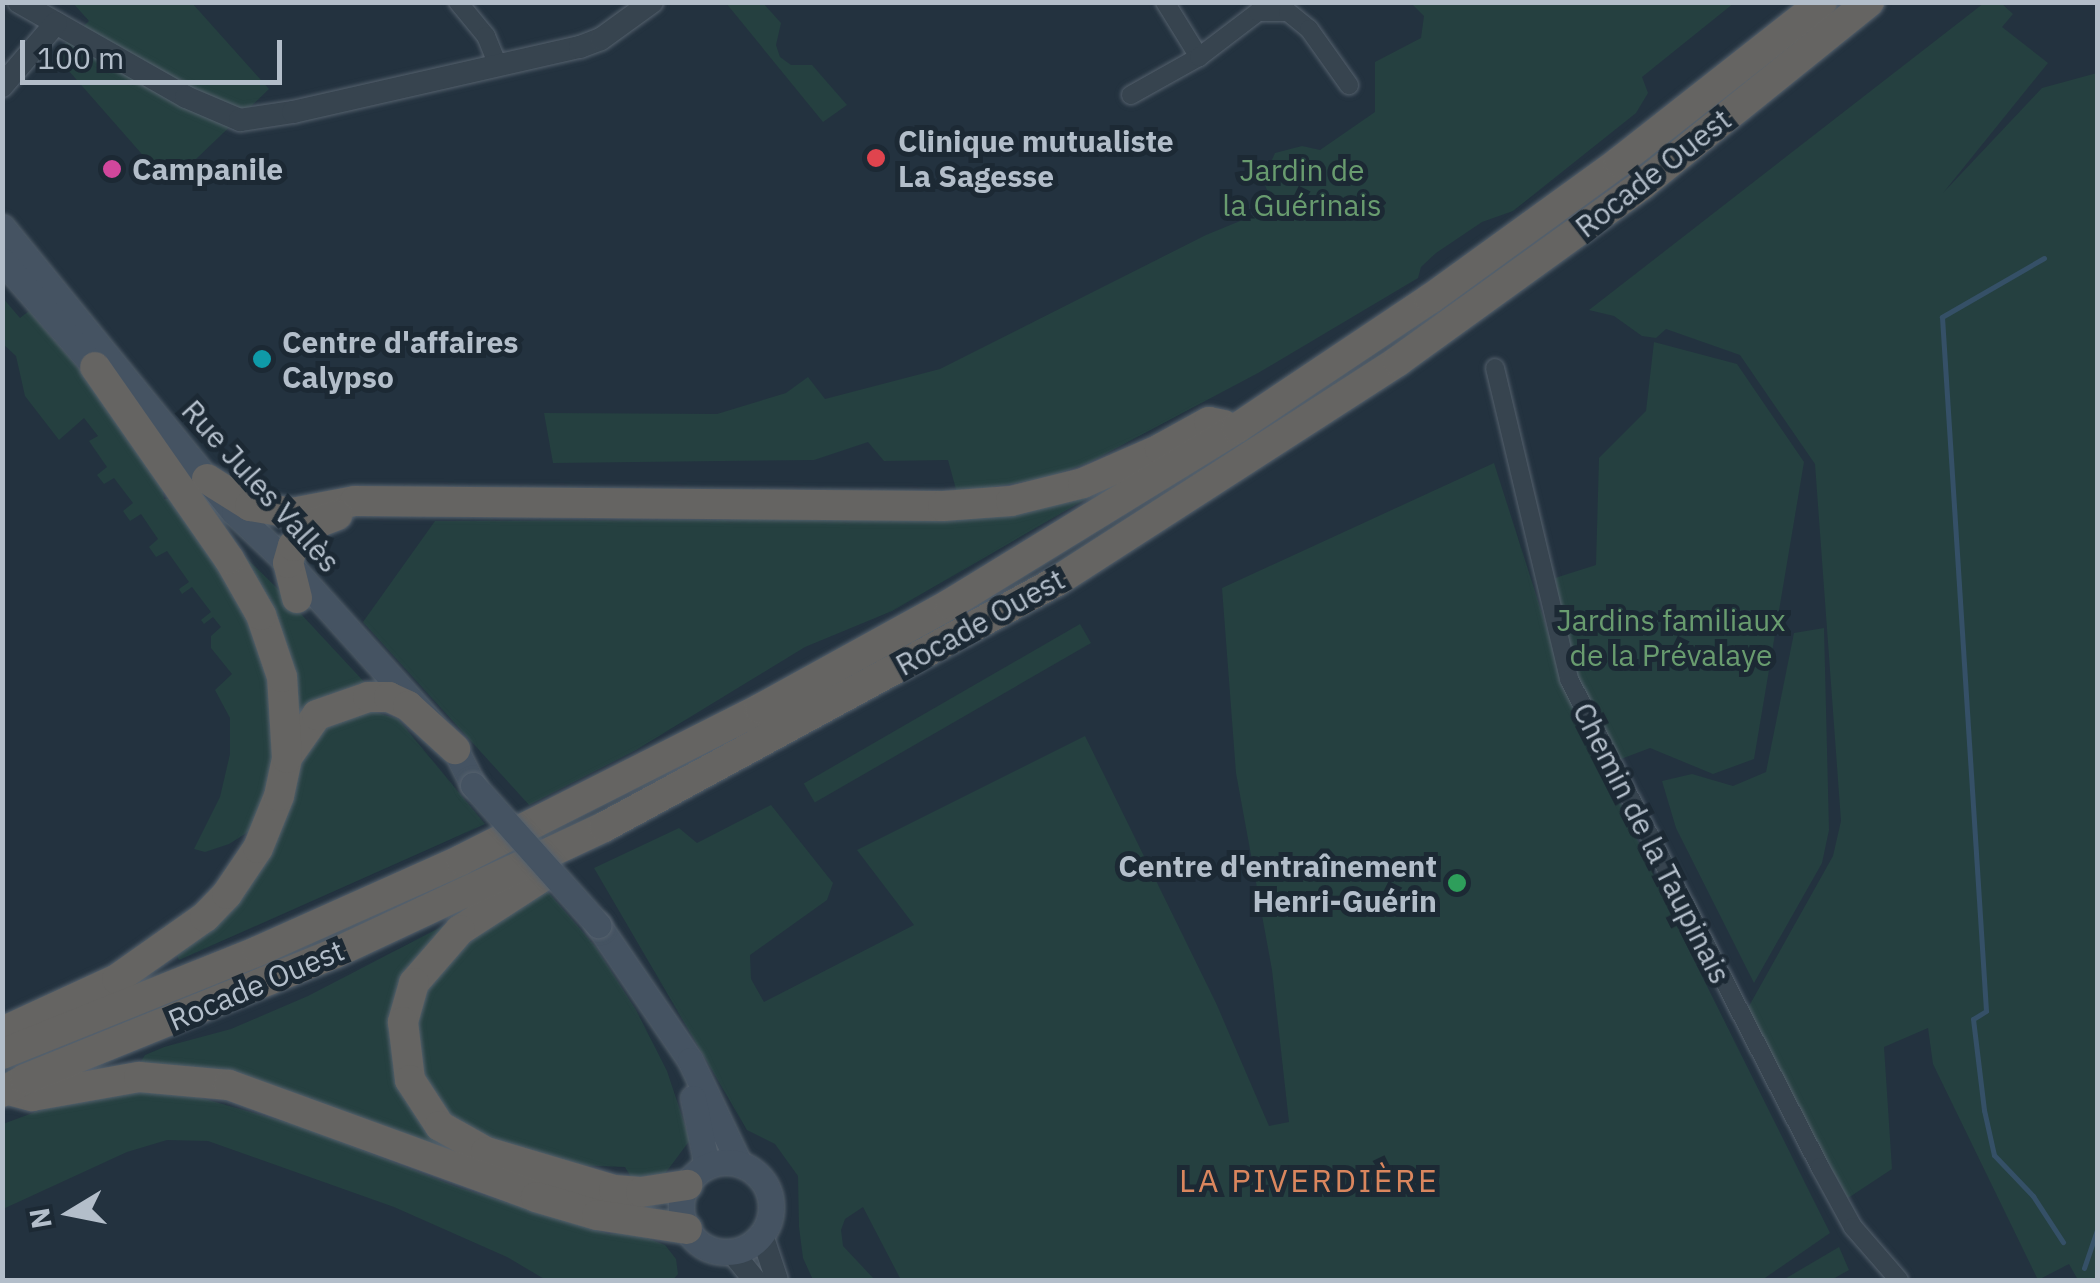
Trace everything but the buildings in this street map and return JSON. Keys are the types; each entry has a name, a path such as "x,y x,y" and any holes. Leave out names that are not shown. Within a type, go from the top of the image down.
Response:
{"highway":[{"name":"Rocade Ouest","path":"2,1054 276,944 582,800 866,652 1037,553 1237,428 1510,242 1822,2"},
{"name":"Rocade Ouest","path":"6,1091 24,1078 351,946 604,826 1057,581 1398,362 1642,185 1869,2"},
{"path":"2,1032 117,980 205,917 227,894 258,848 279,796 287,758 282,677 261,615 208,527 95,367"},
{"path":"207,479 236,500 276,512 355,501 944,506 1010,501 1121,468 1209,422 1237,428"},
{"path":"297,598 288,563 303,533 328,518 514,503"},
{"path":"287,758 317,715 352,699 388,697 408,706 455,749"},
{"path":"604,826 589,852 492,906 426,966 406,1011 405,1062 418,1096 440,1126 486,1152 614,1190 642,1192 697,1176"},
{"path":"6,1091 32,1096 140,1077 229,1085 536,1196 612,1218 687,1228"}],"main road":[{"name":"Rue Jules Vallès","path":"2,227 207,479 455,749 473,785"},
{"name":"Rue Jules Vallès","path":"2,260 297,598 598,925 690,1060 739,1163"},
{"name":"Rue Jules Vallès","path":"662,1020 697,1110 697,1176"},
{"path":"739,1163 758,1174 770,1193 771,1215 762,1234 749,1246 732,1252 708,1248 687,1228 682,1209 697,1176 739,1163"}],"street":[{"path":"20,2 186,97 240,120 601,39 652,2"},
{"path":"458,2 486,36 498,65"},
{"path":"1166,2 1199,57"},
{"path":"1131,96 1199,57 1258,12 1285,7 1326,49 1349,85"},
{"path":"2,86 56,24"},
{"name":"Chemin de la Taupinais","path":"1495,368 1561,654 1574,691 1853,1227 1899,1280"},
{"path":"762,1234 777,1280"},
{"path":"732,1252 755,1280"}],"green space":[{"path":"73,3 192,3 269,89 169,185 54,54 89,21"},
{"path":"726,3 763,3 781,23 776,45 780,57 791,65 812,65 847,105 823,122"},
{"name":"Jardin de la Guérinais","path":"1411,3 1734,3 1642,77 1648,93 1636,113 1513,211 1482,222 1436,253 1421,267 1418,278 1258,373 1090,462 1046,478 957,493 948,460 884,461 868,442 814,460 553,463 544,413 717,414 786,393 808,377 825,399 940,369 1206,235 1262,212 1269,195 1263,180 1275,153 1302,146 1320,150 1375,112 1375,62 1421,38 1424,16"},
{"path":"1984,3 2001,3 2013,14 2002,27 2048,63 1943,193 2042,88 2097,73 2097,1280 2078,1280 2069,1264 2038,1280 1933,1064 1928,1028 1884,1047 1892,1169 1848,1198 1744,1015 1833,856 1841,821 1815,464 1740,355 1666,329 1656,338 1642,336 1614,316 1589,310"},
{"path":"2,297 20,318 29,311 121,418 161,474 164,499 180,499 250,620 271,681 274,759 253,829 229,844 205,852 194,849 220,797 230,754 230,718 215,690 232,674 211,648 211,636 221,627 213,617 204,624 201,620 211,612 192,587 182,594 179,589 189,582 167,551 156,557 149,547 158,539 141,514 130,521 123,511 133,503 114,478 104,484 97,475 107,467 89,441 98,436 84,418 59,440 25,396 16,356 3,344"},
{"name":"Jardins familiaux de la Prévalaye","path":"1654,342 1737,364 1804,462 1754,759 1713,774 1650,748 1613,762 1573,675 1555,578 1596,565 1599,458 1646,411"},
{"name":"Centre d'entraînement Henri-Guérin","path":"1494,463 1562,676 1681,934 1830,1233 1762,1280 901,1280 863,1207 845,1219 841,1230 843,1246 875,1280 813,1280 803,1258 798,1176 775,1144 747,1130 594,868 679,828 697,843 771,805 833,883 827,900 750,955 751,979 764,1002 914,925 857,850 1085,736 1216,1003 1269,1126 1289,1122 1272,970 1236,773 1222,588"},
{"path":"1086,488 1091,496 892,611 805,647 636,750 529,805 363,622 435,521 726,520 979,508"},
{"path":"241,553 367,685 330,694 296,726"},
{"path":"1080,624 1091,643 815,803 804,784"},
{"path":"1824,628 1829,830 1822,863 1754,983 1676,828 1662,781 1692,774 1733,786 1766,772 1794,633"},
{"path":"365,709 398,719 485,824 179,960 177,955 320,728"},
{"path":"542,885 595,946 636,1010 667,1071 690,1140 661,1179 631,1177 625,1167 572,1165 468,1131 452,1119 421,1073 417,1016 426,987 449,958"},
{"path":"464,915 398,1016 458,1149 449,1159 140,1063 145,1055 164,1047 231,1029 308,996"},
{"path":"173,1090 303,1127 457,1187 609,1234 631,1232 665,1245 676,1259 678,1274 673,1280 546,1280 507,1257 394,1207 208,1141 167,1140 127,1152 3,1209 3,1124 54,1105 115,1092"},
{"path":"1839,1247 1849,1270 1831,1280 1783,1280"}],"waterway":[{"path":"2044,258 1942,317 1986,1011 1973,1019 1984,1110 1994,1155 2033,1196 2063,1242"},
{"path":"2084,1268 2098,1227"}],"place":[{"name":"Clinique mutualiste La Sagesse","path":"876,158"},
{"name":"Campanile","path":"112,169"},
{"name":"Centre d'affaires Calypso","path":"262,359"},
{"name":"Centre d'entraînement Henri-Guérin","path":"1457,883"}],"district":[{"name":"LA PIVERDIÈRE","path":"1309,1180"}]}
